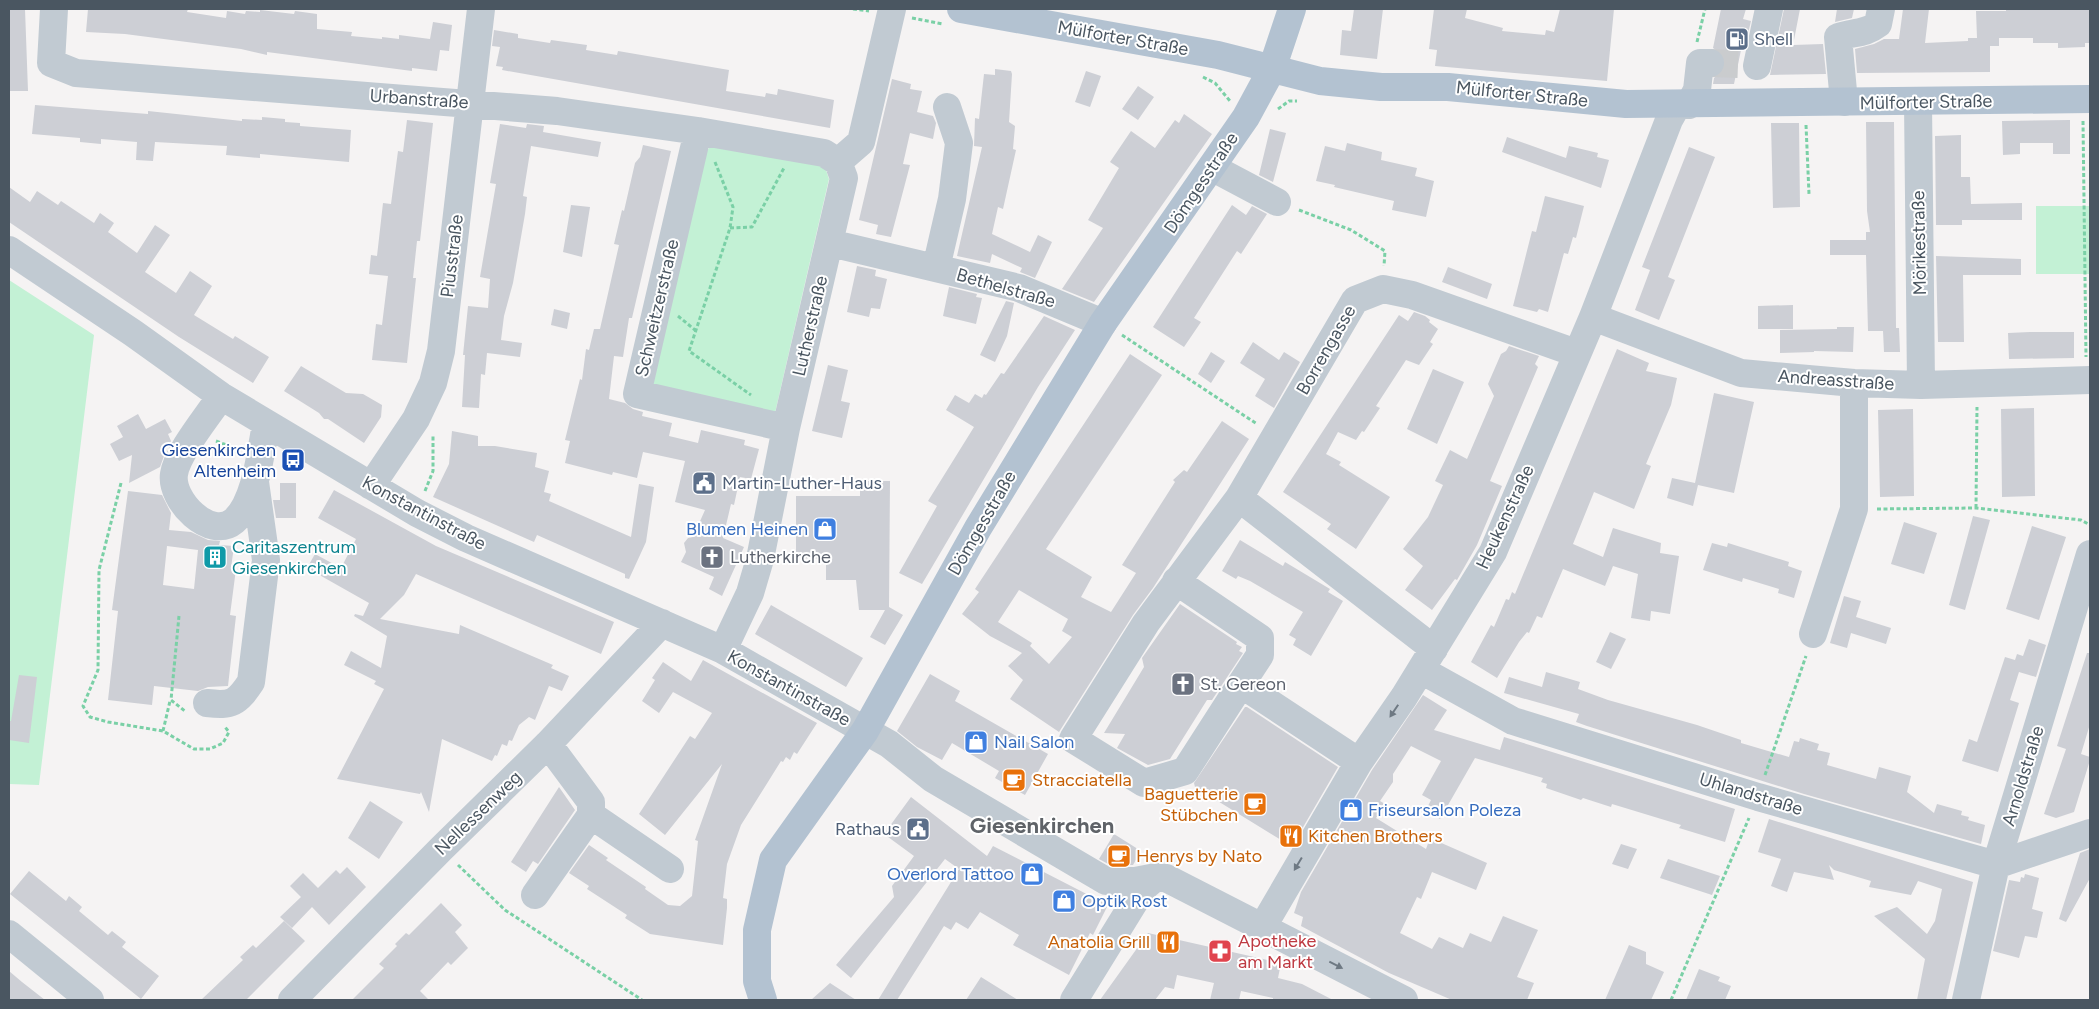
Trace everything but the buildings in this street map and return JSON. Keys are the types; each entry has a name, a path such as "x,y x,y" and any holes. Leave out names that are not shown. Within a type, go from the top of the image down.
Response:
{"main road":[{"name":"Mülforter Straße","path":"961,9 1218,55 1320,81 1381,88 1448,87 1617,103 1684,105 2087,99"},
{"name":"Dömgesstraße","path":"763,1000 758,981 757,930 773,860 865,731 978,528 1103,323 1213,168 1246,117 1272,68 1292,9"}],"street":[{"name":"Urbanstraße","path":"54,9 51,63 76,73 557,111 698,131 824,153 838,162"},
{"name":"Piusstraße","path":"371,486 416,419 433,383 441,351 481,9"},
{"path":"838,162 861,142 892,9"},
{"path":"1752,104 1748,65 1768,9"},
{"path":"1844,102 1830,32 1868,32 1878,24 1881,9"},
{"name":"Heukenstraße","path":"1262,928 1359,762 1427,660 1493,552 1576,353 1593,317 1669,120 1697,90 1700,63 1710,63"},
{"name":"Mörikestraße","path":"1918,102 1921,385"},
{"name":"Bethelstraße","path":"936,268 952,199 960,143 947,107"},
{"name":"Schweitzerstraße","path":"698,131 637,394 786,428"},
{"name":"Lutherstraße","path":"723,650 750,592 760,559 786,428 844,178 838,162"},
{"path":"1213,168 1277,202"},
{"name":"Bethelstraße","path":"830,243 1019,288 1047,298 1103,323"},
{"name":"Konstantinstraße","path":"9,250 133,333 221,396 417,512 466,538 723,650 889,744 933,779 1106,881 1135,882 1156,877"},
{"path":"1383,289 1412,295 1576,353"},
{"name":"Borrengasse","path":"1241,684 1185,771 1144,783 1074,739 1146,623 1239,498 1355,300 1383,289"},
{"name":"Andreasstraße","path":"1593,317 1740,373 1854,383 1921,385 2088,380"},
{"path":"1813,634 1854,509 1854,383"},
{"path":"221,396 178,460 174,476 178,494 191,512 205,524 220,527 234,521 243,510 256,477 266,424"},
{"path":"205,707 232,704 242,697 251,682 266,560 256,477"},
{"path":"1239,498 1427,660"},
{"name":"Arnoldstraße","path":"1966,1000 1996,866 2090,554"},
{"path":"1176,581 1260,638 1260,655 1241,684 1359,762"},
{"name":"Nellessenweg","path":"292,1000 548,744 662,622"},
{"name":"Uhlandstraße","path":"1427,660 1513,721 1758,797 1996,866"},
{"path":"534,895 591,815 590,802 548,744"},
{"path":"591,815 670,869"},
{"path":"1996,866 2090,833"},
{"path":"1074,1000 1143,888 1156,877 1166,878 1404,1000"},
{"path":"9,934 90,1000"}],"path":[{"path":"1206,78 1215,83 1226,95"},
{"path":"2087,99 2088,380"},
{"path":"1281,106 1289,101"},
{"path":"1806,104 1809,194"},
{"path":"698,131 714,157 733,207 730,228 689,351 753,396"},
{"path":"730,228 752,227 794,148"},
{"path":"1277,202 1351,230 1385,250 1383,289"},
{"path":"1103,323 1276,436"},
{"path":"1976,383 1976,508"},
{"path":"417,512 433,471 433,432"},
{"path":"197,433 230,446 247,469 256,477"},
{"path":"121,483 99,570 98,670 83,706 90,716 108,722 163,731 194,749 210,749 223,743 229,732 205,707 180,709 171,700"},
{"path":"1854,509 1976,508 2081,520 2090,525"},
{"path":"163,731 171,700 179,616"},
{"path":"1671,1000 1758,797 1813,634"},
{"path":"441,849 505,910 642,1000"}],"green space":[{"path":"709,148 720,148 820,165 826,170 829,179 775,413 661,393 649,380 706,152"},
{"path":"2036,206 2090,206 2090,274 2036,274"},
{"path":"9,280 94,335 39,785 9,784"}],"tunnel":[{"path":"1710,63 1738,64"}],"place":[{"name":"Shell","path":"1737,39"},
{"name":"Giesenkirchen Altenheim","path":"293,460"},
{"name":"Martin-Luther-Haus","path":"704,483"},
{"name":"Blumen Heinen","path":"825,529"},
{"name":"Caritaszentrum Giesenkirchen","path":"215,557"},
{"name":"Lutherkirche","path":"712,557"},
{"name":"St. Gereon","path":"1183,684"},
{"name":"Nail Salon","path":"976,742"},
{"name":"Stracciatella","path":"1014,780"},
{"name":"Baguetterie Stübchen","path":"1255,804"},
{"name":"Friseursalon Poleza","path":"1351,810"},
{"name":"Rathaus","path":"918,829"},
{"name":"Kitchen Brothers","path":"1291,836"},
{"name":"Henrys by Nato","path":"1119,856"},
{"name":"Overlord Tattoo","path":"1032,874"},
{"name":"Optik Rost","path":"1064,901"},
{"name":"Anatolia Grill","path":"1168,942"},
{"name":"Apotheke am Markt","path":"1220,951"}],"district":[{"name":"Giesenkirchen","path":"1042,825"}]}
